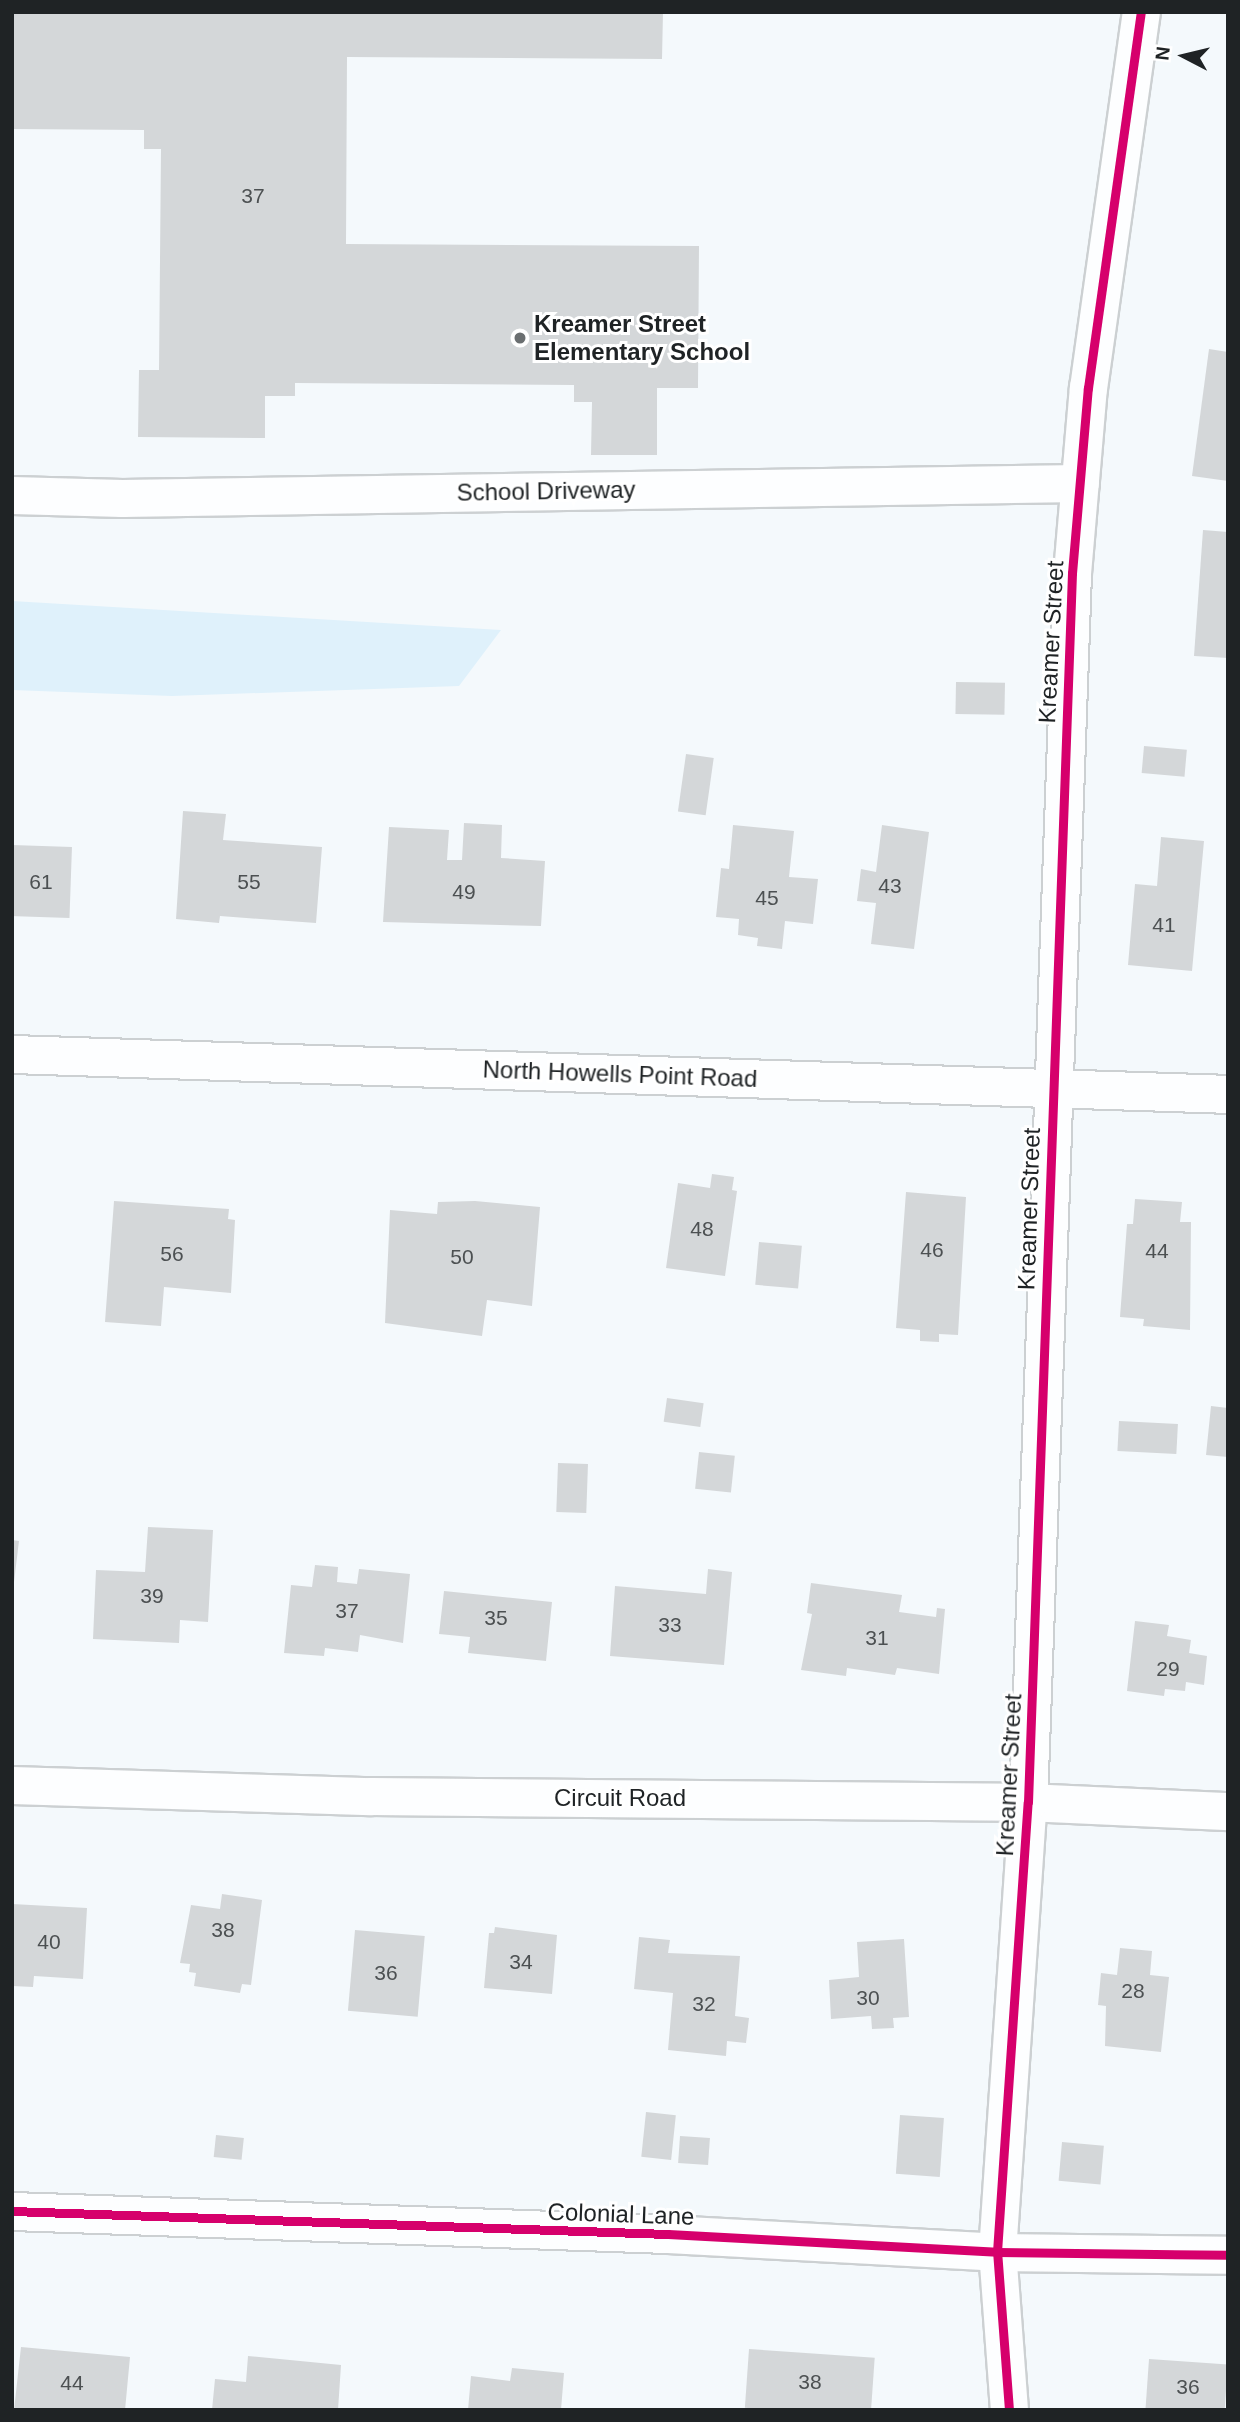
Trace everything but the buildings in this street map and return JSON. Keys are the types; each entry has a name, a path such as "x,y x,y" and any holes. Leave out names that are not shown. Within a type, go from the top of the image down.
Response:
{"street":[{"name":"Kreamer Street","path":"1009,2410 997,2252 1028,1802 1072,573 1088,388 1141,12"},
{"name":"School Driveway","path":"12,495 122,498 1080,483"},
{"name":"North Howells Point Road","path":"12,1054 1052,1085 1228,1094"},
{"name":"Circuit Road","path":"12,1785 371,1796 1028,1802 1228,1811"},
{"name":"Colonial Lane","path":"12,2211 667,2234 997,2252 1228,2255"}],"shaded area":[{"path":"12,601 501,630 459,686 172,696 12,690"}],"cycle path":[{"path":"1009,2410 997,2252 1028,1802 1072,573 1088,388 1141,12"},
{"path":"12,2211 668,2234 997,2252 1228,2255"}],"place":[{"name":"Kreamer Street Elementary School","path":"520,338"}]}
